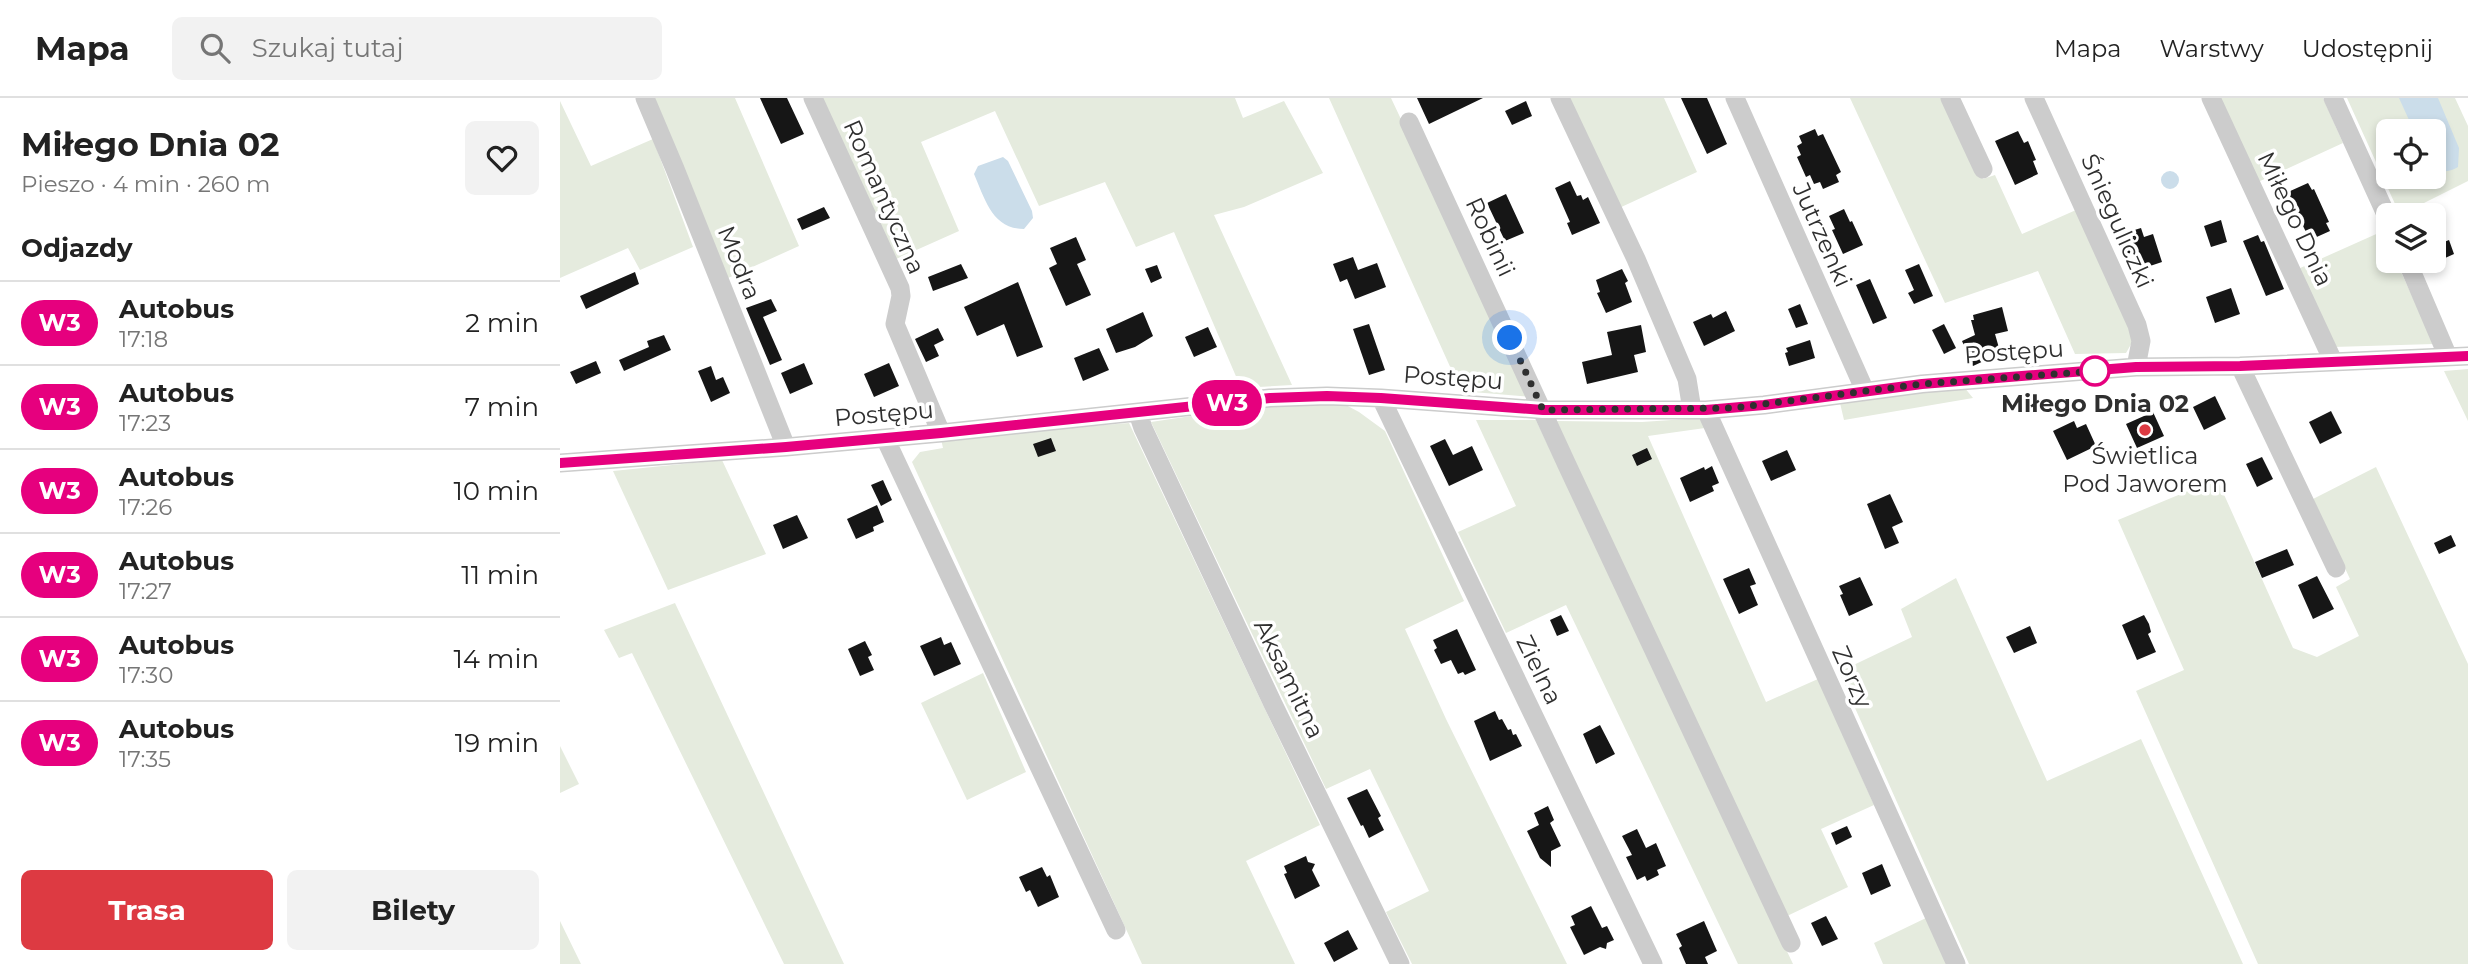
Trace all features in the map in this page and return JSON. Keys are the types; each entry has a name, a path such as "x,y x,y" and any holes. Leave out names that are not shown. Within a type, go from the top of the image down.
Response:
{"street":[{"name":"Modra","path":"645,98 786,447"},
{"name":"Romantyczna","path":"813,98 900,288 895,324 941,433"},
{"name":"Zorzy","path":"1560,98 1636,259 1699,410 1956,964"},
{"name":"Jutrzenki","path":"1735,98 1865,391"},
{"path":"1950,98 1983,169"},
{"name":"Śnieguliczki","path":"2034,98 2137,326 2141,341 2136,367"},
{"name":"Miłego Dnia","path":"2211,98 2333,360"},
{"path":"2333,98 2381,203"},
{"name":"Robinii","path":"1409,122 1791,943"},
{"path":"2412,273 2448,357"},
{"name":"Postępu","path":"560,463 941,433 1270,398 1381,398 1543,410 1699,410 1764,405 1922,384 2136,367 2240,366 2468,356"},
{"path":"2240,366 2336,568"},
{"name":"Zielna","path":"1381,398 1653,964"},
{"name":"Aksamitna","path":"1138,413 1273,704 1400,964"},
{"path":"885,438 1116,930"}],"shaded area":[{"path":"654,98 735,98 799,246 728,278"},
{"path":"822,98 1235,98 1243,118 1284,101 1323,173 1244,207 1214,215 1292,385 1241,388 1174,232 1136,247 1105,182 1039,206 995,111 921,142 959,231 894,260"},
{"path":"1329,98 1391,98 1532,397 1461,391"},
{"path":"1567,98 1664,98 1697,172 1617,209"},
{"path":"1850,98 1946,98 1983,179 1995,175 2022,234 2076,210 2134,339 2126,353 2075,354 2038,271 1945,303"},
{"path":"2220,98 2323,98 2343,143 2258,182"},
{"path":"2347,98 2455,98 2468,126 2468,181 2424,203 2395,203 2388,189 2446,189 2446,119 2376,119 2376,162"},
{"path":"560,101 591,166 653,139 693,247 640,270 628,248 560,278"},
{"path":"2376,234 2376,273 2401,273 2434,344 2333,347 2298,269"},
{"path":"2468,369 2468,421 2444,371"},
{"path":"1964,387 1973,398 1844,420 1840,403"},
{"path":"1344,404 1385,431 1464,601 1405,629 1446,719 1567,964 1412,964 1386,912 1429,891 1370,769 1326,789 1151,422 1252,407"},
{"path":"1701,418 1705,428 1648,436 1766,702 1818,679 1874,805 1821,829 1848,887 1787,916 1556,421 1642,422"},
{"path":"1476,420 1536,420 1793,964 1738,964 1566,605 1506,633 1458,532 1516,506"},
{"path":"1129,423 1320,825 1246,861 1295,964 1142,964 912,462 920,452 943,448 941,439"},
{"path":"722,460 766,554 668,590 613,471"},
{"path":"2376,467 2468,664 2468,964 2258,964 2136,691 2184,670 2118,520 2217,479 2293,648 2317,657 2359,636 2336,587 2350,579 2313,499"},
{"path":"1956,578 2047,781 2141,739 2243,964 1969,964 1839,672 1912,637 1901,609"},
{"path":"675,603 844,964 784,964 632,653 619,658 604,630"},
{"path":"983,673 1026,772 967,800 921,703"},
{"path":"560,746 579,784 560,793"},
{"path":"1926,918 1946,964 1883,964 1874,943"},
{"path":"560,921 581,964 560,964"}],"water":[{"path":"2399,98 2438,98 2459,148 2458,167 2446,171 2446,119 2409,119"},
{"path":"1003,157 1008,161 1032,211 1033,218 1024,229 1013,228 997,218 986,202 974,174 978,166"},
{"path":"2166,171 2174,171 2179,180 2177,187 2166,189 2161,184 2161,176"}],"building":[{"path":"760,98 787,98 804,134 781,144"},
{"path":"1417,98 1483,98 1429,124"},
{"path":"1681,98 1707,98 1727,144 1707,154"},
{"path":"1526,101 1532,116 1512,125 1505,111"},
{"path":"1815,129 1818,136 1823,134 1841,172 1836,175 1839,182 1823,189 1820,182 1814,184 1810,175 1806,177 1797,157 1801,155 1797,146 1802,143 1799,136"},
{"path":"2018,131 2024,143 2028,141 2036,160 2033,161 2038,174 2015,185 1995,141"},
{"path":"1570,181 1577,196 1581,195 1583,200 1588,197 1600,223 1572,235 1567,223 1570,222 1555,188"},
{"path":"2308,183 2312,190 2314,189 2329,222 2326,223 2330,231 2310,240 2291,209 2295,208 2288,192"},
{"path":"1506,194 1524,233 1505,241 1487,203"},
{"path":"824,207 830,218 802,230 797,219"},
{"path":"1844,209 1863,245 1843,254 1829,216"},
{"path":"2221,220 2227,242 2211,247 2204,226"},
{"path":"2141,228 2144,237 2153,234 2162,262 2141,269 2136,254 2125,258 2118,235"},
{"path":"2258,235 2261,242 2264,241 2284,289 2266,296 2243,241"},
{"path":"1076,237 1086,260 1077,264 1091,295 1066,306 1049,268 1057,264 1050,248"},
{"path":"2449,240 2454,254 2446,258 2446,241"},
{"path":"1353,257 1358,270 1377,263 1386,287 1355,299 1347,279 1340,282 1333,264"},
{"path":"961,264 968,278 933,291 928,277"},
{"path":"1919,264 1933,296 1914,304 1908,293 1914,290 1905,270"},
{"path":"1157,265 1162,278 1151,283 1145,269"},
{"path":"1622,269 1628,281 1625,283 1632,302 1606,313 1597,293 1600,292 1596,280"},
{"path":"635,272 639,284 586,309 580,296"},
{"path":"1870,279 1887,318 1873,324 1856,285"},
{"path":"1018,282 1043,347 1017,357 1004,324 977,336 964,307"},
{"path":"2231,288 2240,314 2215,323 2206,297"},
{"path":"771,299 777,311 763,317 782,360 770,365 746,308"},
{"path":"1800,304 1808,324 1796,328 1788,309"},
{"path":"2002,307 2008,331 1995,334 1999,348 1983,353 1986,360 1973,366 1962,341 1975,335 1971,320 1974,320 1973,315"},
{"path":"1726,311 1735,331 1704,346 1693,322 1711,314 1713,318"},
{"path":"1143,312 1153,336 1135,347 1116,353 1106,329"},
{"path":"1369,324 1385,370 1369,375 1353,329"},
{"path":"1944,324 1956,348 1944,354 1932,330"},
{"path":"1641,325 1646,352 1634,355 1638,372 1587,384 1582,362 1612,355 1607,332"},
{"path":"1208,327 1217,347 1194,357 1185,337"},
{"path":"938,328 944,340 934,345 939,356 926,362 915,339"},
{"path":"664,335 671,350 624,371 619,360 649,347 647,341"},
{"path":"1810,340 1815,358 1789,366 1786,348"},
{"path":"1099,348 1109,370 1083,381 1074,358"},
{"path":"596,361 601,373 576,384 570,372"},
{"path":"804,363 813,384 790,394 781,373"},
{"path":"889,363 899,386 874,397 864,374"},
{"path":"711,366 716,380 723,377 730,393 711,402 698,371"},
{"path":"2215,396 2226,419 2204,430 2193,407"},
{"path":"2331,411 2342,433 2320,444 2309,422"},
{"name":"Świetlica Pod Jaworem","path":"2153,412 2164,436 2137,448 2126,424"},
{"path":"2074,421 2077,428 2086,424 2096,446 2067,460 2053,431"},
{"path":"1051,438 1056,451 1038,457 1033,444"},
{"path":"1445,439 1453,455 1472,446 1483,470 1449,486 1430,446"},
{"path":"1647,448 1652,459 1637,466 1632,455"},
{"path":"1787,450 1796,470 1771,481 1762,461"},
{"path":"2262,457 2273,479 2257,487 2246,464"},
{"path":"1712,466 1719,483 1712,486 1714,491 1690,502 1680,478"},
{"path":"883,480 892,500 881,506 871,485"},
{"path":"1890,494 1903,522 1892,527 1899,543 1885,549 1867,504"},
{"path":"877,505 884,522 873,527 874,531 856,539 847,519"},
{"path":"797,515 808,538 783,549 773,525"},
{"path":"2451,535 2456,546 2439,554 2434,543"},
{"path":"2287,549 2294,565 2262,578 2255,562"},
{"path":"1749,568 1756,584 1750,586 1758,605 1739,614 1723,579"},
{"path":"2317,576 2334,609 2313,619 2298,585"},
{"path":"1860,577 1873,605 1849,616 1839,586"},
{"path":"1561,615 1569,631 1557,636 1550,620"},
{"path":"2144,615 2156,652 2137,660 2122,625"},
{"path":"2030,626 2037,643 2014,653 2006,637"},
{"path":"1457,629 1476,670 1465,675 1463,672 1458,674 1451,660 1441,664 1434,650 1437,648 1433,640"},
{"path":"941,637 944,645 951,642 961,664 934,676 920,646"},
{"path":"865,641 872,655 868,657 874,670 860,676 848,649"},
{"path":"1495,711 1508,730 1511,729 1513,735 1516,734 1522,746 1490,761 1474,721"},
{"path":"1600,725 1615,754 1596,764 1583,734"},
{"path":"1367,789 1381,816 1378,818 1384,830 1369,838 1347,798"},
{"path":"1548,806 1554,820 1550,823 1561,846 1551,851 1551,867 1540,858 1527,831 1539,825 1534,813"},
{"path":"1847,826 1852,837 1836,845 1831,833"},
{"path":"1637,829 1646,848 1656,843 1666,866 1657,870 1659,875 1647,881 1645,876 1637,880 1626,857 1632,855 1622,836"},
{"path":"1306,856 1308,862 1315,864 1312,870 1320,886 1295,899 1284,874 1287,873 1284,866"},
{"path":"1882,864 1891,886 1871,895 1862,873"},
{"path":"1042,867 1047,877 1050,875 1059,897 1038,907 1030,890 1026,892 1019,877"},
{"path":"1591,906 1602,928 1607,926 1614,940 1607,943 1606,949 1600,947 1584,955 1570,927 1575,925 1571,916"},
{"path":"1826,916 1838,939 1822,946 1811,923"},
{"path":"1704,921 1717,951 1705,957 1708,964 1686,964 1676,934"},
{"path":"1348,930 1358,949 1334,962 1324,943"}],"bus line":[{"name":"W3","path":"560,463 941,433 1270,398 1381,398 1543,410 1706,410 1922,384 2136,367 2240,366 2468,356"}],"place":[{"name":"Miłego Dnia 02","path":"2095,371"},
{"name":"Świetlica Pod Jaworem","path":"2145,430"}],"route":[{"path":"1510,338 1543,410 1706,410 1922,384 2095,371"}]}
